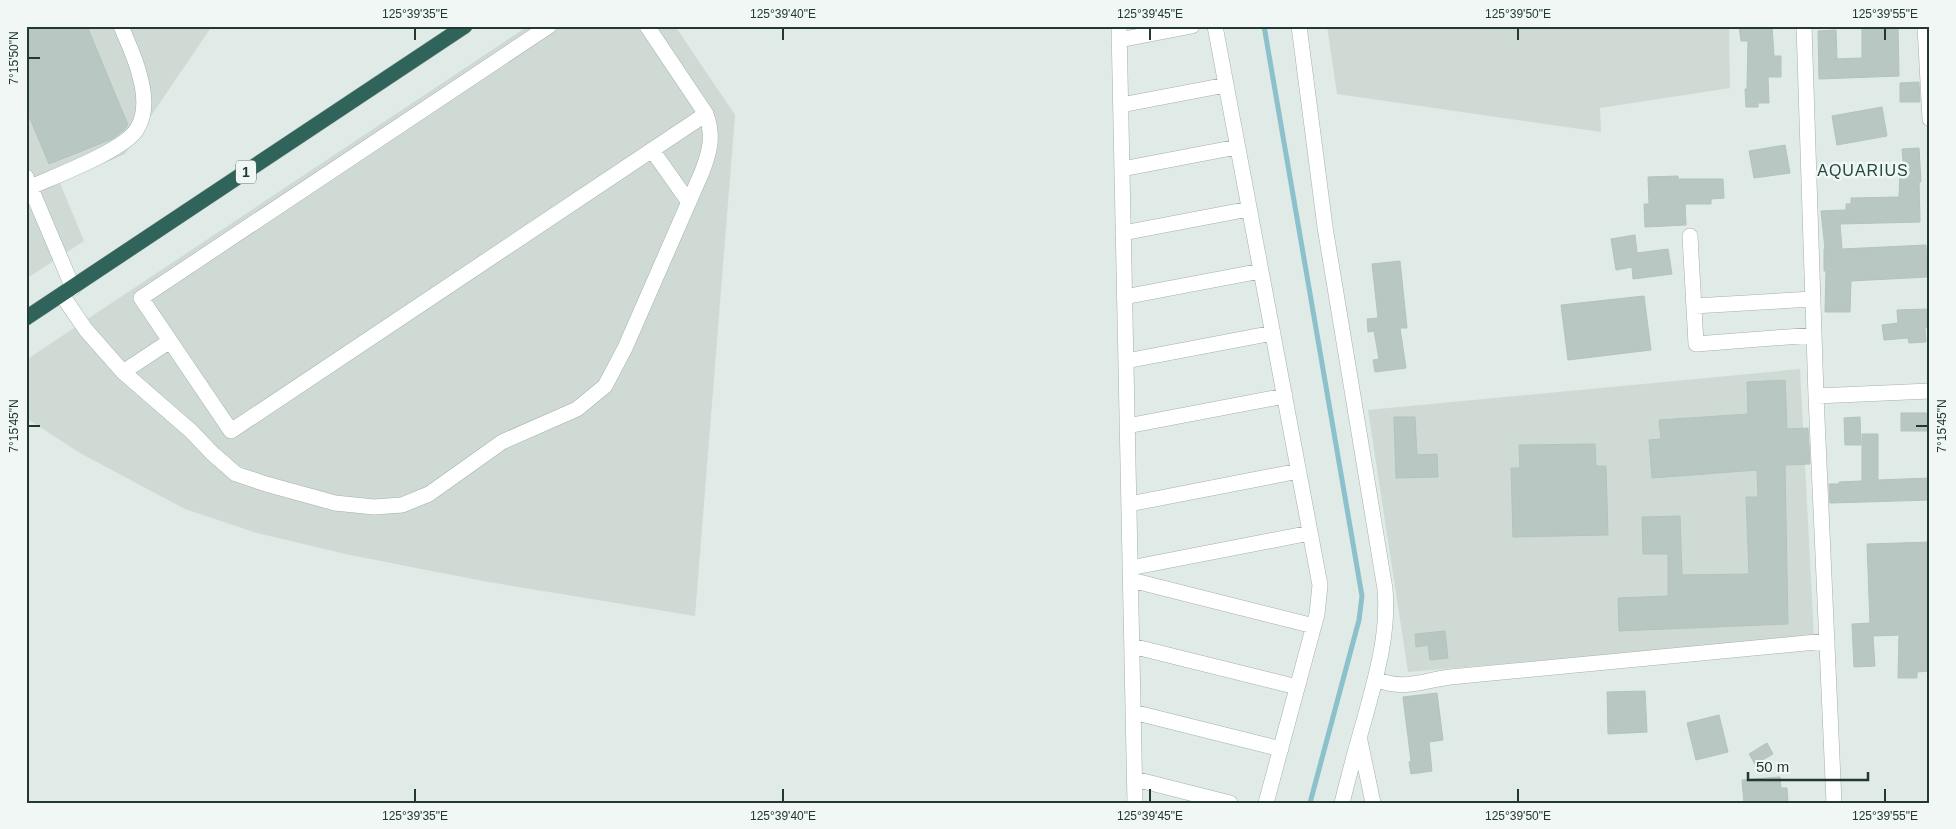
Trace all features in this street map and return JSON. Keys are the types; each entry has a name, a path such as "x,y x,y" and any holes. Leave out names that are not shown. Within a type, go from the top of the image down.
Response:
{"highway":[{"name":"1","path":"26,318 465,26"}],"street":[{"path":"121,26 139,74 143,97 142,116 138,129 118,147 28,182 67,291 86,330 123,372 191,431 236,474 335,503 374,507 402,505 430,494 502,442 577,409 605,386 625,348 710,152 711,128 706,114 647,26"},
{"path":"549,26 141,298 231,431 706,114"},
{"path":"1135,803 1119,33 1192,26"},
{"path":"1215,26 1320,585 1319,604 1314,626 1266,803"},
{"path":"1299,26 1325,228 1387,609 1386,628 1375,679 1342,803"},
{"path":"1804,26 1816,396 1834,803"},
{"path":"1925,26 1930,119"},
{"path":"1120,105 1226,85"},
{"path":"1122,169 1238,147"},
{"path":"652,150 688,201"},
{"path":"1123,233 1249,209"},
{"path":"1690,236 1696,344 1814,335"},
{"path":"1124,297 1261,271"},
{"path":"1694,306 1813,299"},
{"path":"1126,361 1273,333"},
{"path":"123,372 170,341"},
{"path":"1816,396 1930,391"},
{"path":"1127,426 1284,396"},
{"path":"1129,504 1299,471"},
{"path":"1130,574 1310,533"},
{"path":"1130,574 1314,626"},
{"path":"1375,679 1390,685 1399,686 1450,677 1827,641"},
{"path":"1132,646 1297,687"},
{"path":"1133,712 1281,749"},
{"path":"1359,738 1373,803"},
{"path":"1134,779 1230,803"}],"shaded area":[{"path":"26,26 212,26 125,154 60,183 84,241 29,277 26,269"},
{"path":"528,26 675,26 735,115 695,616 483,581 350,555 257,533 185,509 80,453 26,418 26,360"},
{"path":"1327,26 1729,26 1730,88 1600,108 1601,132 1337,94"},
{"path":"1800,369 1814,637 1408,672 1368,410"}],"building":[{"path":"26,26 87,26 128,125 124,130 112,139 49,164 26,109"},
{"path":"1739,26 1772,26 1774,56 1781,56 1781,77 1768,77 1769,103 1758,103 1758,107 1746,107 1745,89 1747,89 1748,41 1741,41"},
{"path":"1862,26 1898,26 1899,76 1819,79 1818,31 1836,30 1837,59 1862,58"},
{"path":"1919,82 1920,102 1900,102 1900,83"},
{"path":"1882,107 1887,136 1837,145 1832,116"},
{"path":"1785,145 1790,173 1754,178 1749,151"},
{"path":"1919,148 1921,182 1919,182 1920,222 1840,224 1842,249 1926,245 1927,277 1851,281 1850,312 1825,312 1826,271 1824,271 1825,249 1821,211 1846,210 1846,204 1851,204 1851,198 1899,197 1900,172 1904,172 1902,149"},
{"path":"1678,176 1678,179 1723,179 1724,198 1711,199 1711,204 1685,204 1686,225 1645,227 1644,204 1649,204 1648,177"},
{"path":"1635,235 1637,253 1668,249 1672,274 1633,279 1632,267 1616,270 1611,239"},
{"path":"1400,261 1407,328 1400,328 1406,368 1375,372 1373,360 1379,359 1374,331 1368,332 1367,319 1378,318 1372,264"},
{"path":"1644,296 1651,350 1568,360 1561,305"},
{"path":"1928,309 1929,327 1925,328 1926,342 1909,343 1908,338 1884,340 1882,325 1898,323 1897,310"},
{"path":"1785,380 1787,429 1808,428 1810,464 1785,465 1788,624 1619,631 1618,598 1668,596 1668,554 1643,554 1642,517 1680,516 1682,575 1749,574 1746,497 1758,497 1757,470 1652,478 1649,440 1661,439 1659,420 1748,414 1747,382"},
{"path":"1901,413 1930,413 1930,431 1901,431"},
{"path":"1394,417 1415,417 1417,455 1437,454 1438,477 1396,478"},
{"path":"1860,417 1861,445 1845,445 1844,418"},
{"path":"1862,434 1878,434 1878,480 1930,478 1930,500 1830,503 1829,484 1862,481"},
{"path":"1595,444 1596,466 1606,466 1608,535 1513,537 1511,468 1520,468 1519,445"},
{"path":"1930,542 1930,671 1917,672 1917,678 1898,678 1899,635 1873,636 1875,666 1854,667 1852,624 1870,623 1867,544"},
{"path":"1445,631 1448,658 1430,660 1428,645 1416,647 1415,634"},
{"path":"1645,691 1647,732 1608,734 1607,692"},
{"path":"1437,693 1443,740 1429,742 1432,771 1411,774 1403,697"},
{"path":"1719,715 1728,752 1696,760 1687,723"},
{"path":"1767,743 1773,754 1755,764 1749,754"},
{"path":"1780,777 1781,788 1787,788 1788,803 1744,803 1742,780"}],"waterway":[{"path":"1264,26 1362,596 1359,620 1310,803"}],"district":[{"name":"AQUARIUS","path":"1863,170"}]}
